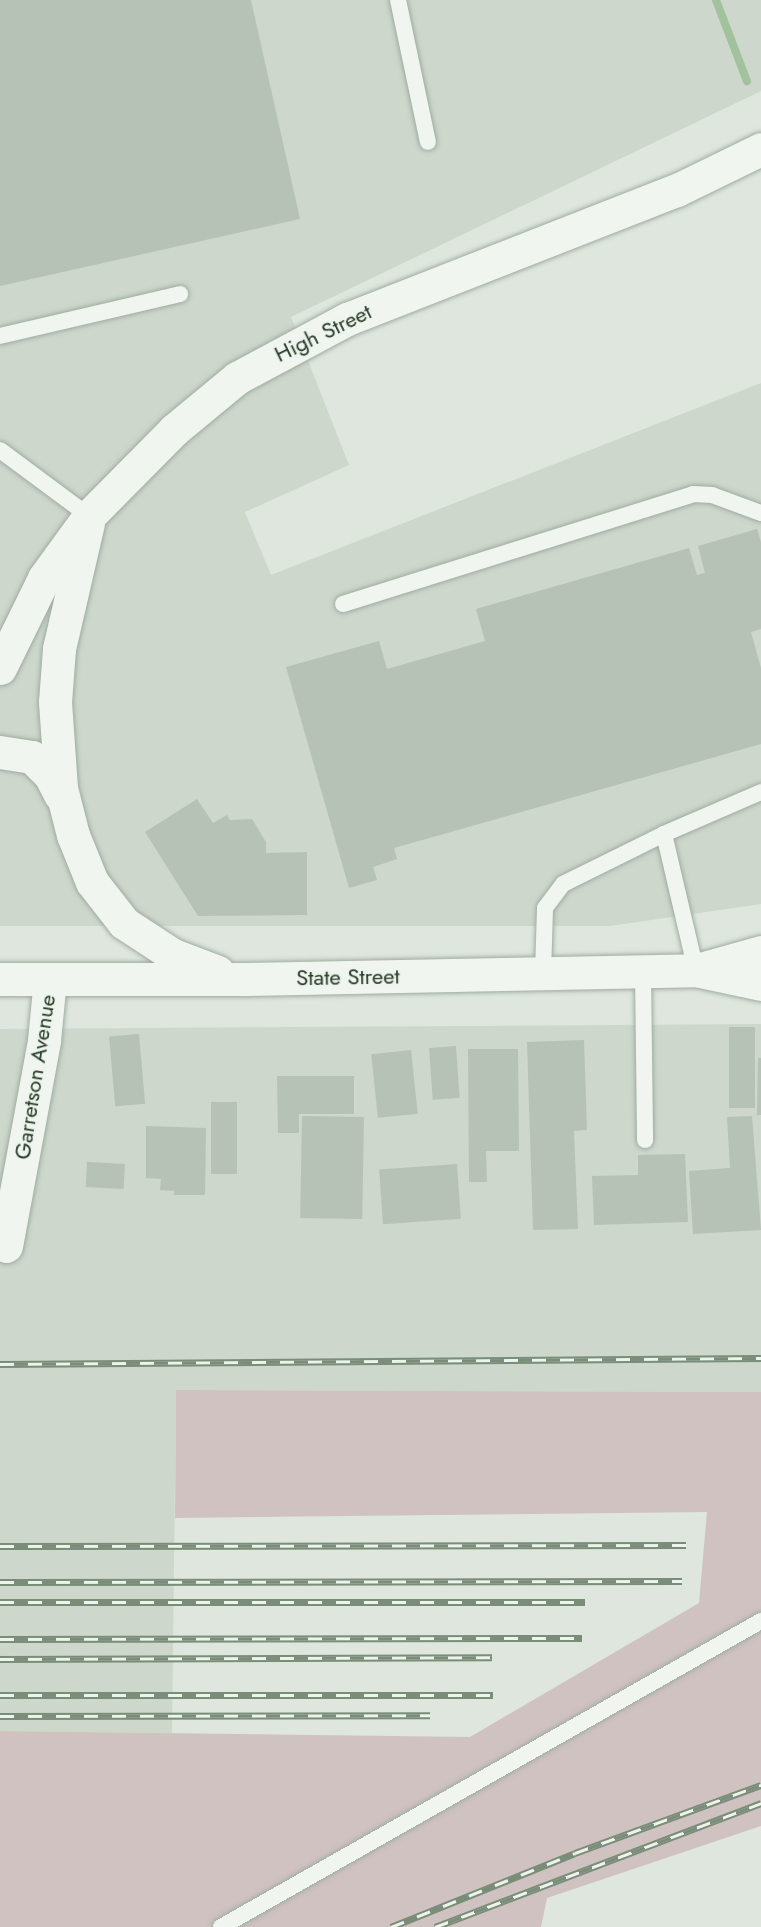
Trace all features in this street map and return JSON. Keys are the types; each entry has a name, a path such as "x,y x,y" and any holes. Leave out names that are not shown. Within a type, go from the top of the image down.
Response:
{"street":[{"name":"High Street","path":"0,668 44,578 89,516 193,413 237,378 279,353 347,319 676,190 761,149"},
{"path":"66,810 58,762 56,674 63,625 89,516"},
{"path":"0,752 20,752 41,764 66,810 92,882 124,923 173,955 246,979"},
{"name":"State Street","path":"696,970 761,952"},
{"name":"State Street","path":"0,979 246,979 696,970 761,984"},
{"name":"Garretson Avenue","path":"6,1246 44,1040 50,979"}],"lane":[{"path":"398,0 428,142"},
{"path":"0,336 180,294"},
{"path":"0,450 89,516"},
{"path":"343,604 693,494 712,495 761,513"},
{"path":"543,973 545,908 563,884 664,834 761,792"},
{"path":"664,834 696,970"},
{"path":"643,971 645,1140"},
{"path":"221,1927 761,1621"}],"shaded area":[{"path":"0,0 761,0 761,91 291,317 349,465 245,512 271,575 761,383 761,904 610,926 0,926"},
{"path":"761,1024 761,1392 176,1390 172,1733 0,1731 0,1029"},
{"path":"176,1390 761,1392 761,1826 547,1898 541,1927 0,1927 0,1731 470,1737 699,1603 707,1512 175,1518"}],"building":[{"path":"0,0 251,0 300,219 0,286"},
{"path":"757,529 761,542 761,629 751,632 761,668 761,744 394,848 397,859 373,867 377,880 349,888 286,667 379,641 387,669 485,641 476,609 689,548 697,575 705,573 698,546"},
{"path":"197,799 213,823 227,815 230,820 252,819 266,842 266,853 307,852 307,915 198,916 145,832"},
{"path":"729,1027 755,1027 755,1108 729,1108"},
{"path":"139,1034 145,1104 115,1106 109,1037"},
{"path":"584,1040 587,1130 574,1131 578,1229 533,1230 527,1042"},
{"path":"456,1046 460,1098 433,1100 429,1048"},
{"path":"468,1049 518,1049 519,1151 486,1151 487,1182 469,1182"},
{"path":"411,1050 418,1114 378,1118 371,1054"},
{"path":"758,1058 761,1058 761,1115 757,1115"},
{"path":"277,1076 354,1076 354,1114 299,1114 299,1133 278,1133"},
{"path":"211,1102 237,1102 237,1174 211,1174"},
{"path":"302,1116 364,1117 362,1219 300,1218"},
{"path":"752,1116 761,1230 693,1234 689,1171 730,1168 727,1117"},
{"path":"146,1126 206,1128 205,1195 174,1195 174,1191 160,1190 161,1179 146,1178"},
{"path":"685,1154 688,1222 594,1225 592,1176 638,1175 638,1155"},
{"path":"87,1162 125,1164 124,1189 86,1187"},
{"path":"457,1164 461,1219 383,1224 379,1169"}],"waterway":[{"path":"716,0 747,81"}],"railway":[{"path":"0,1364 761,1358"},
{"path":"0,1546 686,1545"},
{"path":"0,1582 682,1581"},
{"path":"0,1602 585,1602"},
{"path":"0,1639 582,1638"},
{"path":"0,1659 492,1657"},
{"path":"0,1695 493,1695"},
{"path":"0,1716 430,1715"},
{"path":"391,1927 575,1853 761,1785"},
{"path":"435,1927 761,1803"}]}
